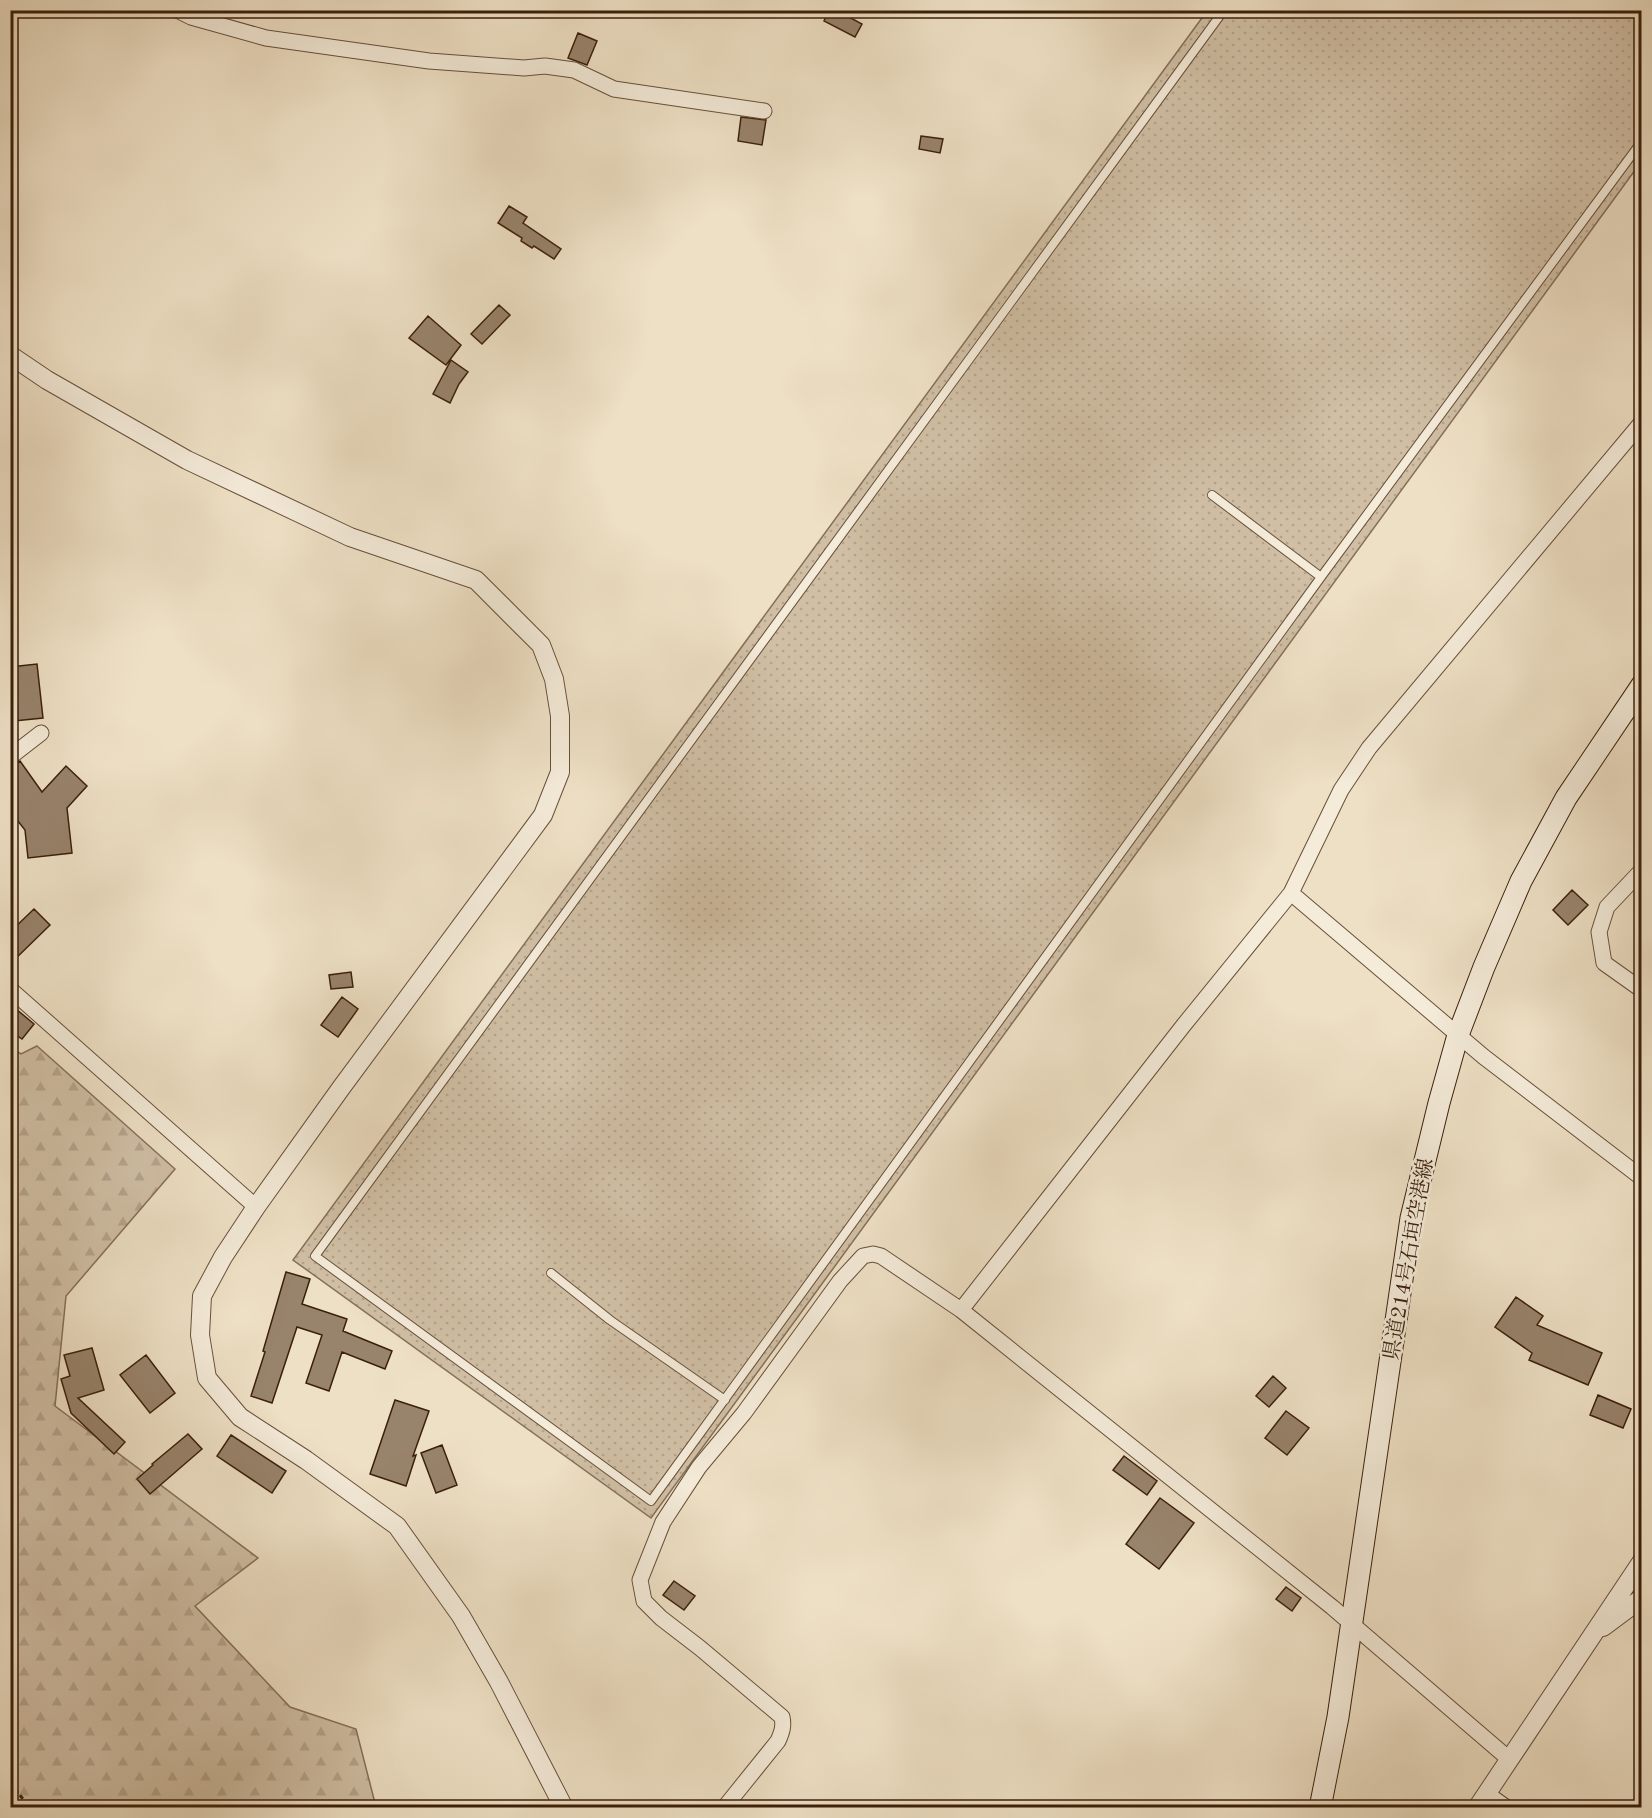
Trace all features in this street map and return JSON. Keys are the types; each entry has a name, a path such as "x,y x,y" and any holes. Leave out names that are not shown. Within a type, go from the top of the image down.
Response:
{"main road":[{"name":"県道214号石垣空港線","path":"1320,1808 1338,1717 1411,1218 1438,1103 1458,1035 1521,881 1566,798 1641,685"}],"street":[{"path":"177,10 191,17 266,38 429,61 524,68 545,66 574,70 614,89 764,111"},
{"path":"10,355 47,380 187,460 350,537 476,580 541,645 554,679 560,716 560,772 543,815 348,1079 223,1257 202,1296 200,1335 207,1378 240,1417 306,1460 397,1526 461,1616 499,1682 564,1808"},
{"path":"961,1311 1291,893 1341,790 1369,748 1641,422"},
{"path":"10,757 41,733"},
{"path":"1641,870 1607,908 1599,932 1604,963 1641,990"},
{"path":"1291,893 1484,1057 1641,1178"},
{"path":"10,989 256,1207"},
{"path":"724,1808 778,1741 782,1734 782,1717 661,1618 644,1601 640,1580 663,1522 699,1467 744,1413 840,1281 863,1256 873,1254 881,1256 961,1311 1332,1607 1351,1626 1509,1759"},
{"path":"1507,1808 1481,1800 1641,1561"},
{"path":"1592,1635 1641,1598"}],"lane":[{"path":"1224,10 315,1256 651,1502 1321,577 1641,141"},
{"path":"1212,495 1321,577"},
{"path":"551,1273 610,1320 725,1400"}],"path":[{"path":"10,1784 31,1808"}],"green space":[{"path":"1207,11 1641,11 1641,162 651,1518 293,1260"},
{"path":"37,1046 175,1169 66,1296 55,1406 258,1558 195,1606 290,1707 356,1729 376,1807 11,1807 10,1047 21,1054"}],"building":[{"path":"829,10 836,10 862,24 855,37 824,21"},
{"path":"578,33 597,41 587,65 568,58"},
{"path":"741,117 766,120 762,145 738,141"},
{"path":"921,136 943,139 940,153 919,149"},
{"path":"509,206 527,217 523,223 561,249 554,259 534,246 532,248 521,241 522,238 498,223"},
{"path":"499,305 510,315 482,344 471,334"},
{"path":"428,316 461,345 446,365 409,338"},
{"path":"451,360 468,372 450,403 433,394"},
{"path":"37,664 43,718 14,721 10,667"},
{"path":"20,761 42,792 66,766 87,786 67,808 72,853 28,858 25,830 10,811 10,767"},
{"path":"1572,890 1588,905 1568,925 1553,910"},
{"path":"34,909 50,925 10,964 10,932"},
{"path":"351,972 353,987 331,989 329,975"},
{"path":"342,997 358,1009 338,1037 321,1025"},
{"path":"10,1004 34,1024 22,1039 10,1031"},
{"path":"286,1272 310,1279 302,1304 347,1319 343,1331 392,1351 385,1369 342,1352 329,1391 306,1383 322,1335 297,1327 272,1403 251,1396"},
{"path":"1516,1297 1543,1316 1537,1325 1602,1353 1588,1385 1529,1360 1532,1353 1495,1327"},
{"path":"92,1348 104,1390 78,1398 125,1442 114,1454 71,1413 61,1379 70,1376 64,1355"},
{"path":"146,1355 175,1393 150,1413 120,1375"},
{"path":"1273,1376 1286,1388 1269,1407 1256,1396"},
{"path":"1598,1395 1631,1409 1623,1428 1590,1415"},
{"path":"395,1400 429,1411 413,1456 416,1455 406,1486 370,1474"},
{"path":"1286,1411 1309,1428 1287,1455 1265,1438"},
{"path":"188,1434 202,1449 150,1494 137,1479"},
{"path":"231,1435 286,1471 272,1493 217,1456"},
{"path":"442,1445 457,1485 436,1493 421,1453"},
{"path":"1124,1456 1157,1481 1147,1495 1113,1470"},
{"path":"1160,1498 1194,1523 1159,1569 1126,1544"},
{"path":"674,1581 695,1596 684,1610 663,1595"},
{"path":"1286,1587 1301,1598 1292,1611 1276,1599"}]}
